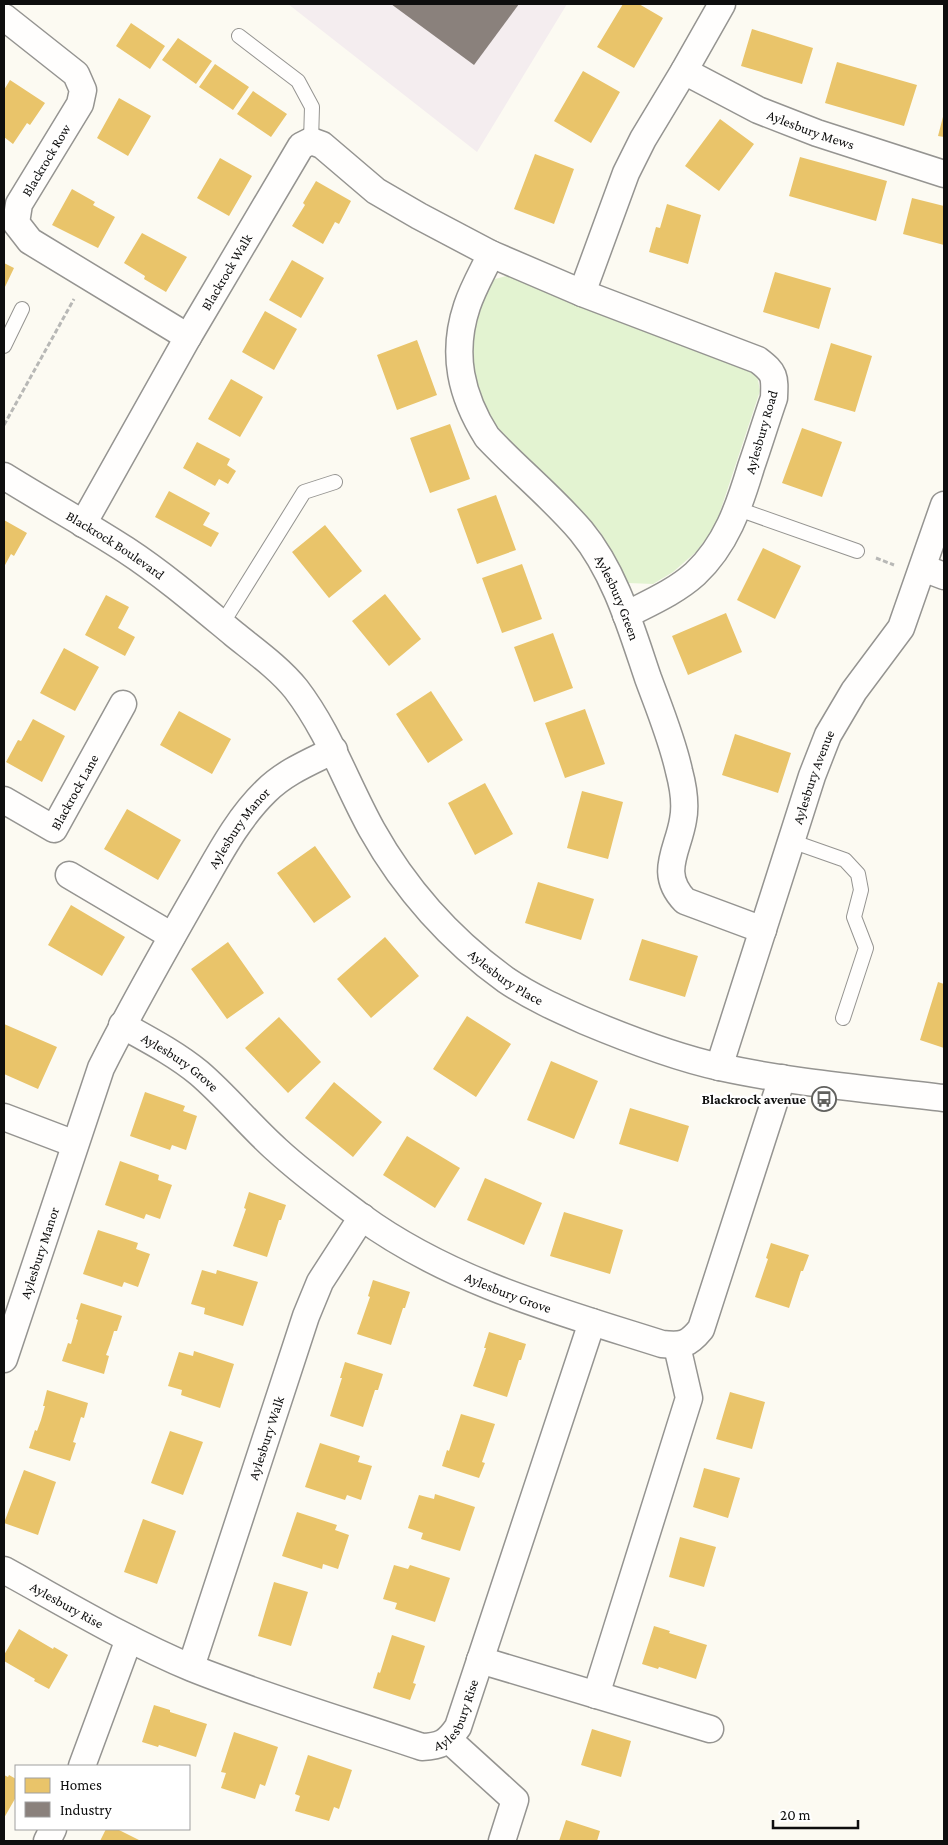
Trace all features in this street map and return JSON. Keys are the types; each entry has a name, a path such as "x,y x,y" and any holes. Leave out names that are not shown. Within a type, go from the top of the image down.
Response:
{"street":[{"path":"582,293 626,173 643,139 722,4"},
{"name":"Blackrock Row","path":"4,18 76,74 83,90 80,104 19,204 16,223 30,241 188,337"},
{"name":"Aylesbury Mews","path":"684,71 758,110 817,133 944,174"},
{"name":"Aylesbury Road","path":"311,141 322,145 376,191 491,254 582,293 758,360 771,371 775,384 774,398 738,509 728,532 694,575 666,595 626,614"},
{"name":"Blackrock Walk","path":"83,524 188,337 301,146 311,141"},
{"name":"Aylesbury Green","path":"491,254 467,306 460,338 460,370 465,394 476,419 487,437 580,530 595,550 626,614 666,726 679,770 684,800 684,819 672,861 670,877 675,891 685,901 763,930"},
{"name":"Blackrock Boulevard","path":"4,476 127,551 170,582 222,624"},
{"name":"Aylesbury Avenue","path":"719,1067 812,776 828,735 854,691 901,628 934,572 944,505"},
{"name":"Aylesbury Place","path":"222,624 271,664 294,686 314,714 334,750 372,830 392,864 444,926 472,952 507,980 552,1006 599,1027 659,1050 719,1067 782,1078 944,1098"},
{"name":"Blackrock Lane","path":"4,800 54,829 123,704"},
{"name":"Aylesbury Manor","path":"4,1359 101,1068 122,1026 172,936 249,809 267,790 291,772 334,750"},
{"path":"69,875 172,936"},
{"name":"Aylesbury Grove","path":"122,1026 170,1052 199,1074 278,1151 362,1217 396,1239 451,1270 490,1287 592,1322 662,1344 677,1346"},
{"path":"596,1695 689,1398 677,1346 692,1341 701,1329 782,1078"},
{"path":"4,1117 75,1144"},
{"name":"Aylesbury Walk","path":"191,1667 306,1316 320,1282 362,1217"},
{"name":"Aylesbury Rise","path":"4,1570 129,1639 191,1667 228,1682 422,1747 435,1746 449,1740 458,1727 592,1322"},
{"path":"82,1765 129,1639"},
{"path":"480,1660 710,1729"},
{"path":"449,1740 515,1800 502,1841"}],"lane":[{"path":"4,9 8,4"},
{"path":"239,36 298,81 312,107 311,141"},
{"path":"4,346 22,309"},
{"path":"222,624 304,492 335,482"},
{"path":"738,509 857,551"},
{"path":"791,841 845,860 858,874 861,890 854,917 866,948 843,1018"}],"path":[{"path":"4,426 86,276"},
{"path":"857,551 902,568 934,572"}],"shaded area":[{"path":"288,4 567,4 477,152"}],"green space":[{"path":"510,275 746,361 757,375 760,391 715,527 696,552 673,572 653,584 628,583 599,530 495,425 478,398 472,367 473,324 484,291 495,279"}],"building: Homes":[{"path":"623,4 639,4 663,18 634,68 597,47"},
{"path":"131,23 165,46 150,69 116,46"},
{"path":"752,29 813,48 802,84 741,66"},
{"path":"178,38 212,61 196,84 162,60"},
{"path":"837,62 917,85 904,126 825,103"},
{"path":"215,64 249,87 233,110 199,87"},
{"path":"583,71 620,92 591,143 554,121"},
{"path":"10,80 45,103 30,125 27,123 13,144 4,137 4,90"},
{"path":"253,91 287,114 271,137 237,114"},
{"path":"119,98 151,116 128,156 97,138"},
{"path":"944,113 944,137 938,136"},
{"path":"720,119 754,144 719,191 685,166"},
{"path":"535,154 574,169 554,224 514,209"},
{"path":"800,157 887,181 876,221 789,196"},
{"path":"220,158 252,176 229,216 197,198"},
{"path":"316,181 351,201 339,224 335,222 323,244 292,226 305,205 303,203"},
{"path":"72,189 95,202 93,205 115,217 98,248 52,225"},
{"path":"912,198 944,206 944,245 903,234"},
{"path":"667,204 701,215 688,264 649,252 656,227 660,228"},
{"path":"142,233 187,257 166,292 144,279 145,276 124,263"},
{"path":"292,260 324,278 301,318 269,300"},
{"path":"4,263 14,268 4,289"},
{"path":"775,272 831,288 819,329 763,312"},
{"path":"265,311 297,329 274,370 242,352"},
{"path":"417,340 437,395 397,410 377,355"},
{"path":"831,343 872,356 855,412 814,400"},
{"path":"231,379 263,397 240,437 208,419"},
{"path":"450,424 470,479 430,493 410,438"},
{"path":"802,428 842,442 822,497 782,483"},
{"path":"197,442 230,459 227,465 236,471 228,484 219,479 215,486 183,468"},
{"path":"169,491 210,513 203,525 219,533 211,547 155,517"},
{"path":"496,495 516,550 477,564 457,509"},
{"path":"4,520 27,533 14,556 11,554 4,567"},
{"path":"325,525 362,571 329,598 292,552"},
{"path":"763,548 801,566 775,619 737,600"},
{"path":"522,564 542,619 502,633 482,578"},
{"path":"385,594 421,639 389,666 352,621"},
{"path":"106,595 129,607 118,628 135,637 125,656 85,635"},
{"path":"726,613 742,652 688,675 672,636"},
{"path":"553,633 573,688 534,702 514,647"},
{"path":"64,648 99,667 75,711 40,693"},
{"path":"431,691 463,740 428,763 396,714"},
{"path":"585,709 605,764 565,778 545,723"},
{"path":"179,711 231,739 212,774 160,745"},
{"path":"33,719 65,736 42,782 6,762 18,740 21,741"},
{"path":"735,734 791,753 778,793 722,775"},
{"path":"485,783 513,834 475,855 448,803"},
{"path":"582,791 623,802 608,859 567,848"},
{"path":"127,809 181,840 158,880 104,849"},
{"path":"315,846 351,897 314,923 277,873"},
{"path":"538,882 594,899 581,940 525,923"},
{"path":"71,905 125,937 102,976 48,945"},
{"path":"385,937 419,976 371,1018 337,979"},
{"path":"642,939 698,956 685,997 629,980"},
{"path":"228,942 264,993 227,1019 191,969"},
{"path":"938,982 944,984 944,1048 920,1040"},
{"path":"467,1016 511,1044 476,1097 433,1069"},
{"path":"279,1017 321,1062 288,1093 245,1048"},
{"path":"4,1024 57,1047 38,1089 4,1074"},
{"path":"551,1061 598,1081 574,1139 527,1120"},
{"path":"334,1082 382,1122 353,1157 305,1118"},
{"path":"145,1092 185,1106 183,1111 197,1116 186,1150 172,1145 170,1150 130,1136"},
{"path":"630,1108 689,1126 678,1162 619,1144"},
{"path":"407,1136 460,1168 435,1208 383,1175"},
{"path":"120,1161 159,1175 158,1180 172,1185 160,1219 146,1214 144,1219 105,1205"},
{"path":"485,1178 542,1203 524,1245 467,1220"},
{"path":"249,1192 286,1205 267,1257 233,1246 246,1209 244,1208"},
{"path":"564,1212 623,1230 610,1274 550,1256"},
{"path":"98,1230 138,1243 136,1249 150,1254 138,1287 124,1282 122,1287 83,1274"},
{"path":"771,1243 809,1255 803,1271 801,1271 789,1308 755,1297 768,1259 766,1258"},
{"path":"202,1270 216,1274 217,1270 258,1282 243,1326 204,1314 205,1308 191,1304"},
{"path":"373,1280 410,1292 391,1345 357,1334 370,1297 368,1296"},
{"path":"81,1303 122,1316 117,1331 114,1331 106,1355 109,1356 104,1374 62,1361 68,1343 71,1344"},
{"path":"489,1332 526,1344 507,1397 473,1386 486,1348 484,1348"},
{"path":"194,1351 234,1364 220,1408 181,1395 182,1390 168,1386 179,1352 193,1356"},
{"path":"345,1362 383,1374 378,1390 375,1390 363,1427 330,1416"},
{"path":"47,1390 88,1403 84,1418 81,1417 73,1442 76,1443 70,1461 29,1448 35,1430 37,1431 41,1420"},
{"path":"730,1392 765,1402 752,1449 716,1439"},
{"path":"461,1414 495,1424 482,1462 485,1463 479,1478 442,1466"},
{"path":"170,1431 203,1442 183,1495 151,1483"},
{"path":"320,1443 360,1456 358,1462 372,1466 361,1500 347,1495 345,1500 305,1487"},
{"path":"704,1468 740,1478 728,1518 693,1507"},
{"path":"24,1470 56,1482 38,1535 4,1523"},
{"path":"435,1494 475,1507 460,1551 421,1539 423,1533 408,1528 419,1495 434,1499"},
{"path":"297,1512 337,1525 335,1530 349,1535 338,1569 323,1564 322,1569 282,1556"},
{"path":"143,1519 176,1531 157,1584 124,1572"},
{"path":"680,1537 716,1547 704,1587 669,1577"},
{"path":"394,1565 408,1569 410,1565 450,1578 435,1622 395,1609 397,1603 383,1599"},
{"path":"274,1582 308,1592 291,1646 258,1636"},
{"path":"654,1626 670,1631 669,1633 707,1645 696,1679 659,1667 658,1669 642,1664"},
{"path":"19,1629 53,1649 54,1647 68,1655 49,1689 4,1661 4,1655"},
{"path":"392,1635 425,1646 413,1683 416,1684 410,1700 373,1688 378,1672 380,1673"},
{"path":"154,1705 207,1724 196,1757 159,1745 158,1747 142,1742"},
{"path":"592,1729 631,1741 621,1777 581,1765"},
{"path":"234,1732 278,1747 265,1786 260,1784 255,1799 221,1788 226,1773 221,1772"},
{"path":"308,1755 352,1770 339,1809 334,1807 329,1821 295,1811 300,1796 295,1794"},
{"path":"4,1775 8,1777 9,1775 15,1778 15,1799 4,1818"},
{"path":"566,1820 600,1831 597,1841 559,1841"},
{"path":"106,1830 119,1830 141,1841 100,1841"}],"building: Industry":[{"path":"391,4 519,4 474,65"}],"place":[{"name":"Blackrock avenue","path":"824,1099"}]}
